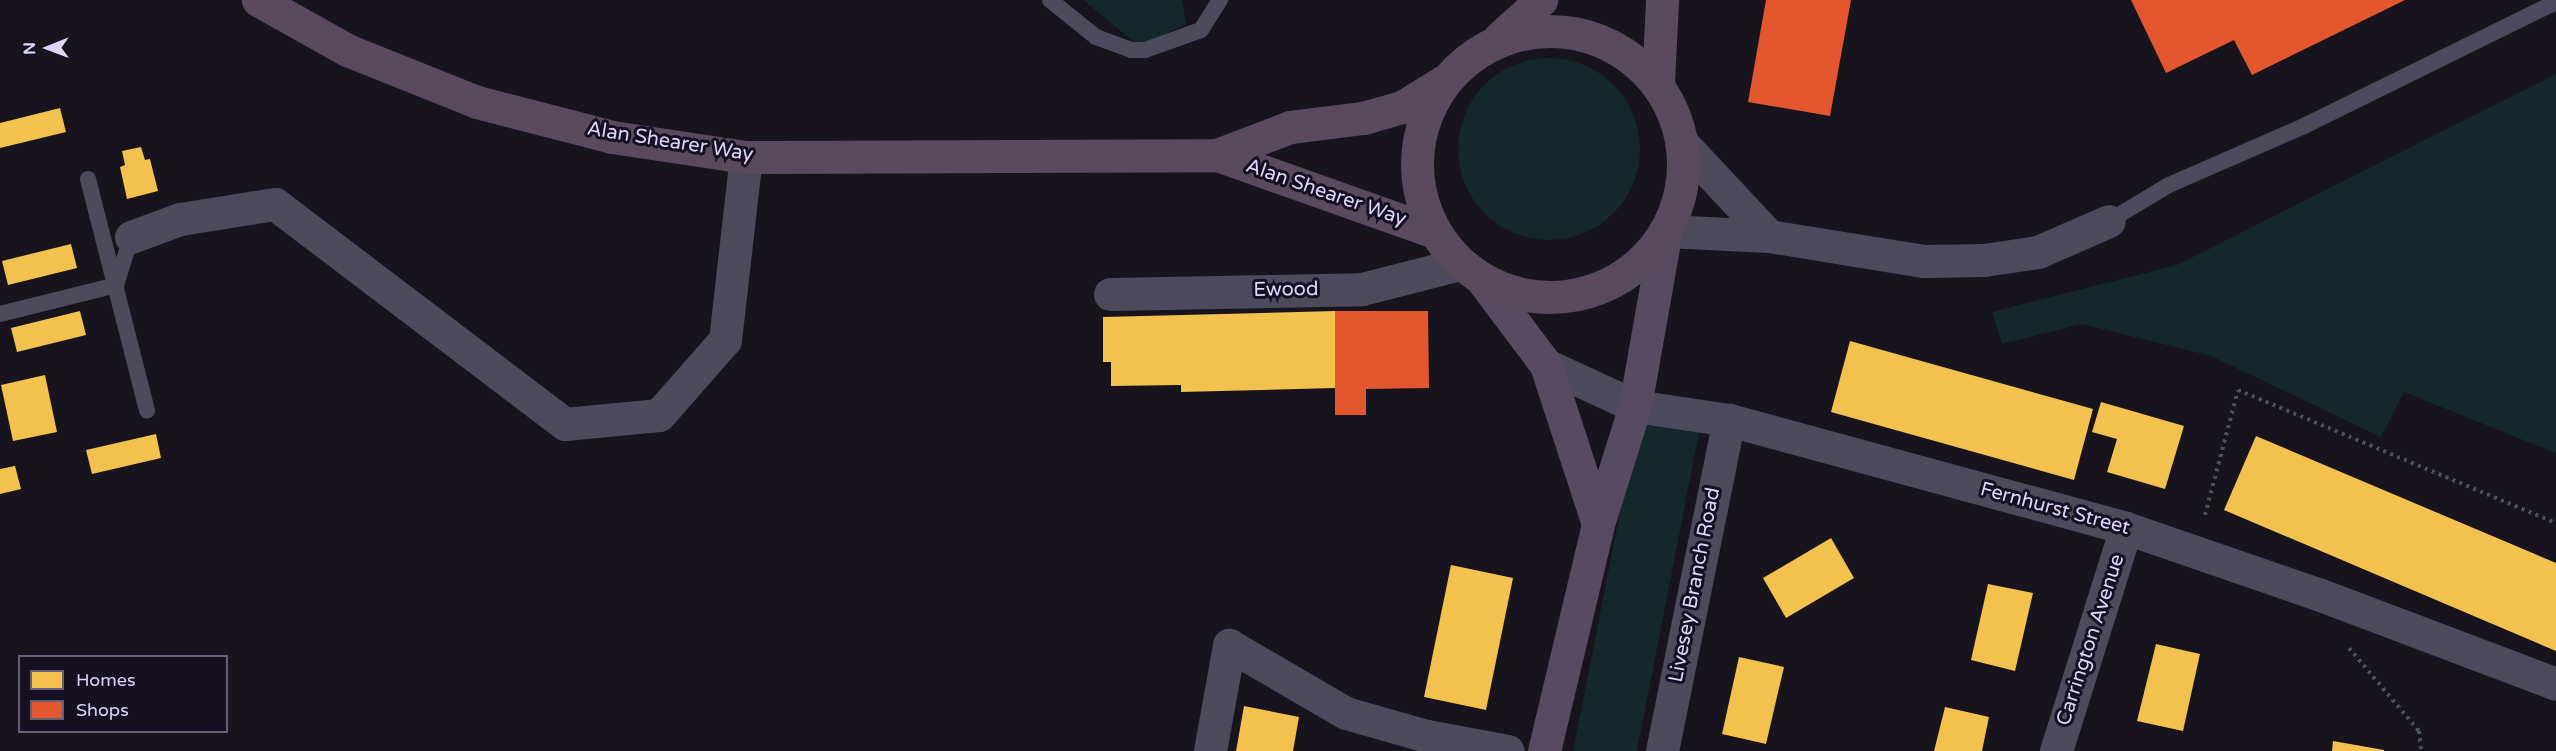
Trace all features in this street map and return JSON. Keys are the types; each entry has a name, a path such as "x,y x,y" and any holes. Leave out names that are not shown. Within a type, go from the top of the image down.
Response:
{"highway":[{"name":"Alan Shearer Way","path":"258,0 347,50 477,102 612,137 746,157 1217,155 1434,232"},
{"path":"1496,41 1539,30 1584,34 1625,52 1658,83 1674,112 1683,144 1683,189 1666,233 1629,272 1602,288 1563,298 1522,296 1472,272 1434,232 1419,194 1416,155 1425,115 1445,81 1468,58 1496,41 1541,0"},
{"path":"1658,83 1662,0"},
{"name":"Alan Shearer Way","path":"1217,155 1290,127 1363,118 1402,107 1445,81"}],"main road":[{"path":"1544,751 1598,524 1635,406 1666,233"},
{"path":"1472,272 1546,365 1598,524"}],"street":[{"path":"1683,144 1769,236"},
{"path":"131,237 180,219 275,204 565,424 659,415 725,340 746,157"},
{"path":"1666,233 1769,236 1924,261 1984,260 2038,252 2109,221"},
{"name":"Ewood","path":"1110,294 1362,289 1472,272"},
{"name":"Fernhurst Street","path":"1546,365 1635,406 1729,420 2126,528 2318,594 2556,684"},
{"name":"Livesey Branch Road","path":"1662,751 1729,420"},
{"name":"Carrington Avenue","path":"2056,751 2126,528"},
{"path":"1210,751 1229,645 1346,713 1427,736 1508,751"}],"lane":[{"path":"1050,0 1096,37 1131,50 1145,50 1201,30 1220,0"},
{"path":"2109,221 2169,185 2304,126 2556,2"},
{"path":"88,179 147,411"},
{"path":"116,285 131,237"},
{"path":"0,314 116,285"}],"path":[{"path":"2195,550 2238,390 2556,523"},
{"path":"2318,594 2350,650 2419,731 2421,751"}],"green space":[{"path":"1083,0 1182,0 1186,24 1139,46"},
{"path":"1549,58 1584,65 1600,73 1613,85 1625,98 1633,114 1640,149 1633,184 1625,200 1613,213 1600,225 1584,233 1549,240 1514,233 1498,225 1485,213 1473,200 1465,184 1458,149 1465,114 1473,98 1485,85 1498,73 1514,65"},
{"path":"2556,74 2556,453 2404,392 2381,437 2211,356 2082,324 2002,344 1992,312 2177,265"},
{"path":"1639,416 1700,428 1637,751 1573,751"}],"building: Homes":[{"path":"60,108 66,132 0,148 0,123"},
{"path":"141,147 145,160 150,159 158,191 127,199 120,167 125,165 122,151"},
{"path":"71,244 77,268 8,285 2,261"},
{"path":"80,311 86,335 17,352 11,328"},
{"path":"1335,311 1335,388 1181,392 1181,385 1111,386 1111,362 1103,362 1103,317"},
{"path":"1850,341 2093,409 2074,480 1831,412"},
{"path":"45,375 57,432 13,441 1,385"},
{"path":"2101,402 2184,426 2165,489 2107,472 2117,439 2092,432"},
{"path":"156,434 161,458 92,474 86,450"},
{"path":"2256,436 2556,563 2556,651 2224,510"},
{"path":"15,466 21,489 0,494 0,469"},
{"path":"1831,538 1854,578 1786,618 1763,578"},
{"path":"1451,565 1513,578 1486,710 1424,697"},
{"path":"1988,584 2033,593 2015,671 1971,660"},
{"path":"2156,644 2200,654 2183,731 2137,721"},
{"path":"1739,657 1784,667 1766,744 1722,734"},
{"path":"1244,706 1299,717 1293,751 1236,751"},
{"path":"1945,707 1989,717 1982,751 1934,751"},
{"path":"2333,741 2384,750 2384,751 2332,751"}],"building: Shops":[{"path":"1766,0 1851,0 1830,116 1748,102"},
{"path":"2131,0 2405,0 2252,75 2234,40 2166,73"},
{"path":"1335,311 1428,311 1429,388 1366,389 1366,415 1335,415"}]}
